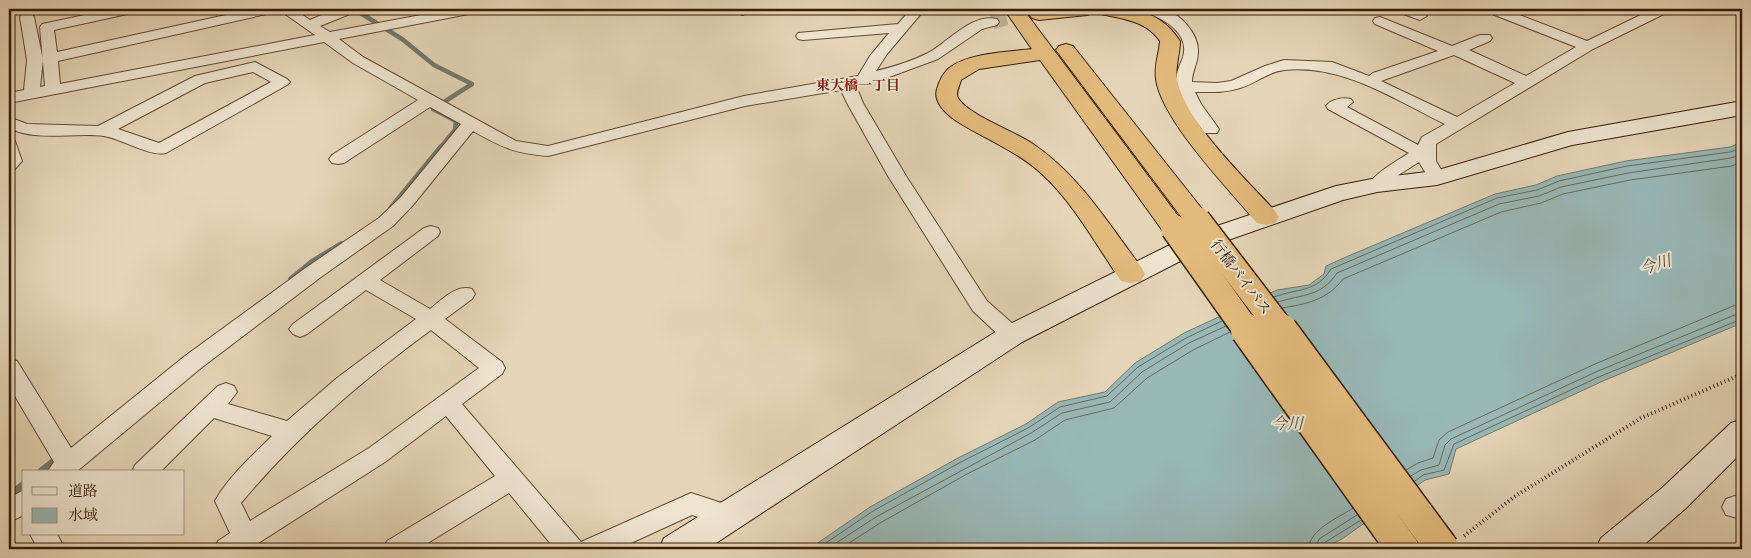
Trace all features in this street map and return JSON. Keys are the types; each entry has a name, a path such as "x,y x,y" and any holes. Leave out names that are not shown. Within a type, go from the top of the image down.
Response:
{"highway":[{"name":"行橋バイパス","path":"1013,9 1046,53 1185,224 1282,331 1452,543"},
{"path":"1037,12 1087,9"},
{"path":"1104,9 1134,14 1166,33 1170,41 1170,52 1166,62 1166,80 1169,93 1180,114 1266,217"},
{"name":"行橋バイパス","path":"1037,12 1185,224 1403,549"},
{"path":"1046,53 973,64 956,73 951,79 946,94 948,101 961,114 1024,148 1050,168 1068,186 1131,274"}],"street":[{"path":"53,90 47,27 132,9"},
{"path":"51,58 236,12 270,9"},
{"path":"285,9 328,37 358,60 510,145 525,149 548,151 744,101 847,84 865,79 933,56 977,26 992,22"},
{"path":"310,25 345,11 342,9"},
{"path":"9,98 474,9"},
{"path":"865,79 868,70 878,56 918,9"},
{"path":"1150,9 1172,20 1185,31 1190,42 1191,54 1184,76 1187,94 1211,129"},
{"path":"1401,9 1420,16"},
{"path":"1492,9 1588,46"},
{"path":"1377,185 1394,170 1422,152 1428,141 1456,123 1588,46 1663,9"},
{"path":"27,17 36,60 31,94"},
{"path":"1380,21 1528,82"},
{"path":"803,36 902,28"},
{"path":"1371,82 1378,76 1486,38"},
{"path":"1186,87 1217,88 1235,85 1270,69 1284,66 1332,67 1371,82 1456,123"},
{"path":"9,122 24,129 101,131 119,134 160,149 282,82 255,67 200,79 101,131"},
{"path":"847,84 855,103 897,176 980,306 1012,335"},
{"path":"338,159 430,100"},
{"path":"1345,102 1334,106 1422,152 1430,170 1437,178"},
{"path":"677,549 1012,335 1199,241 1336,194 1377,185 1437,178 1568,139 1742,108"},
{"path":"9,367 63,468 193,362 314,272 386,222 407,201 471,123"},
{"path":"9,145 13,161 9,165"},
{"path":"300,329 431,232"},
{"path":"366,281 431,319 494,368 377,455 236,544 228,501 291,432 329,397 431,319 464,294"},
{"path":"146,470 218,400 291,432"},
{"path":"448,403 571,549"},
{"path":"1614,549 1674,498 1742,432"},
{"path":"396,549 511,479"},
{"path":"9,511 22,503"},
{"path":"591,549 691,504 728,516"},
{"path":"44,536 52,549"}],"path":[{"path":"1452,543 1514,497 1641,418 1742,374"}],"water":[{"name":"今川","path":"1742,142 1742,323 1603,381 1456,449 1449,474 1425,480 1342,539 1322,549 809,549 870,507 958,458 1026,424 1058,402 1105,392 1135,363 1184,333 1277,290 1309,285 1324,274 1326,266 1346,257 1495,194 1536,185 1557,176 1626,161 1730,147"}],"waterway":[{"path":"354,9 402,39 434,65 472,84 433,109 456,121 455,130 440,148"},
{"path":"391,208 441,147"},
{"path":"291,279 313,261 341,244"},
{"path":"43,470 58,458"},
{"path":"9,495 22,485"}],"tunnel":[{"path":"992,22 1037,9"}],"district":[{"name":"東大橋一丁目","path":"858,85"}]}
